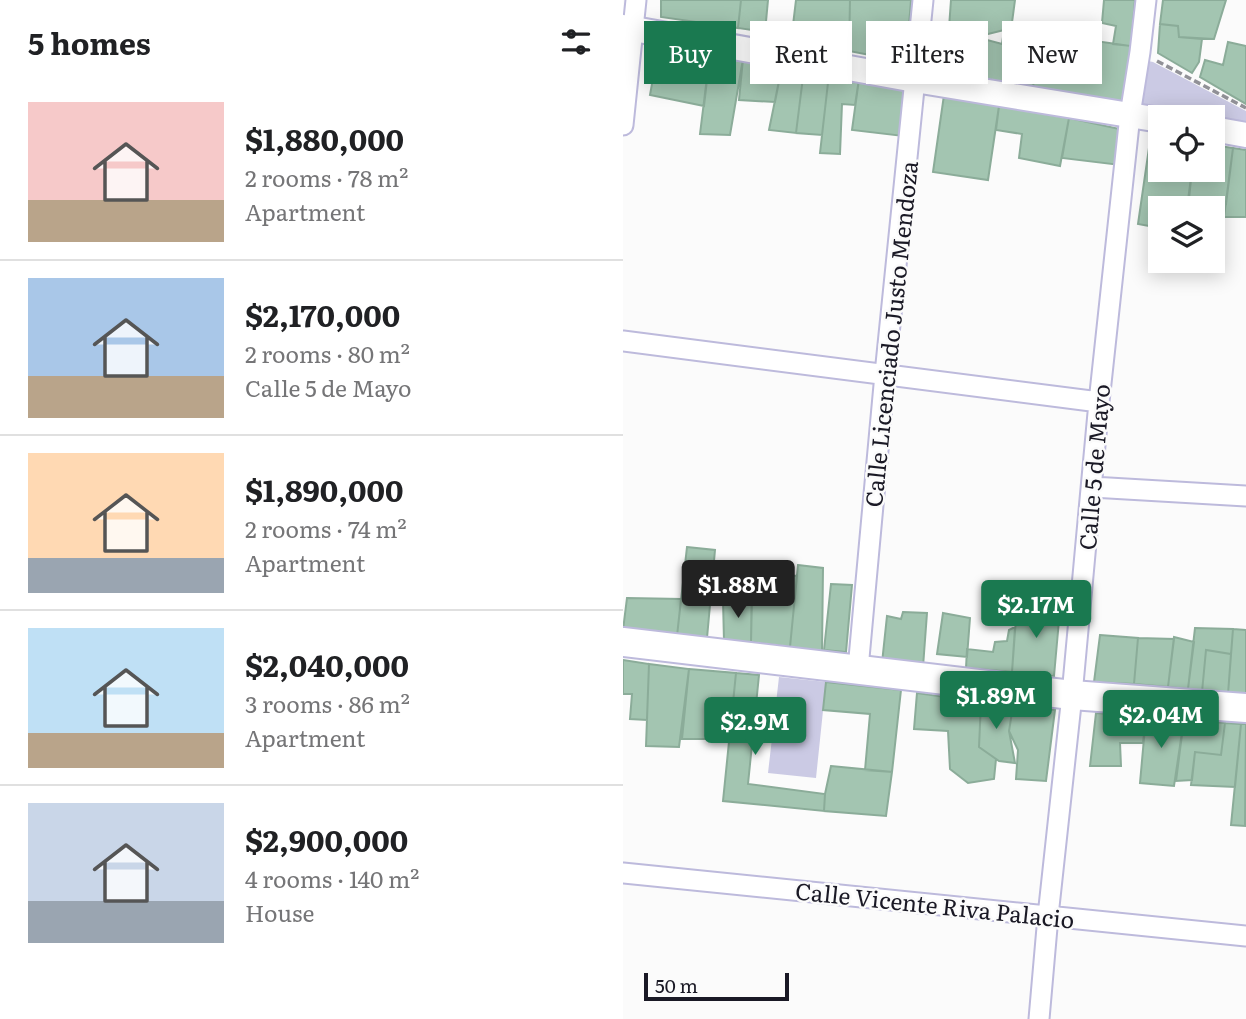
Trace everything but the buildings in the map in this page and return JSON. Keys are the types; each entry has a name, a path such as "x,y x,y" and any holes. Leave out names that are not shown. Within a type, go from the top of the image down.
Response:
{"main road":[{"path":"623,642 1072,695 1246,708"}],"street":[{"path":"623,125 628,28 636,0"},
{"name":"Calle Licenciado Justo Mendoza","path":"921,21 923,0"},
{"name":"Calle 5 de Mayo","path":"1039,1019 1099,402 1130,115 1146,0"},
{"path":"628,28 866,71"},
{"name":"Calle Licenciado Justo Mendoza","path":"858,669 915,84"},
{"path":"940,84 1148,118"},
{"path":"1225,131 1246,135"},
{"path":"623,341 1099,402"},
{"path":"1092,486 1246,496"},
{"name":"Calle Vicente Riva Palacio","path":"623,873 1246,936"}],"path":[{"path":"1140,52 1246,108"}],"shaded area":[{"path":"1148,61 1246,111 1246,131 1225,122 1225,105 1148,105 1148,116 1140,115"},
{"path":"779,677 826,682 816,778 768,773"}]}
